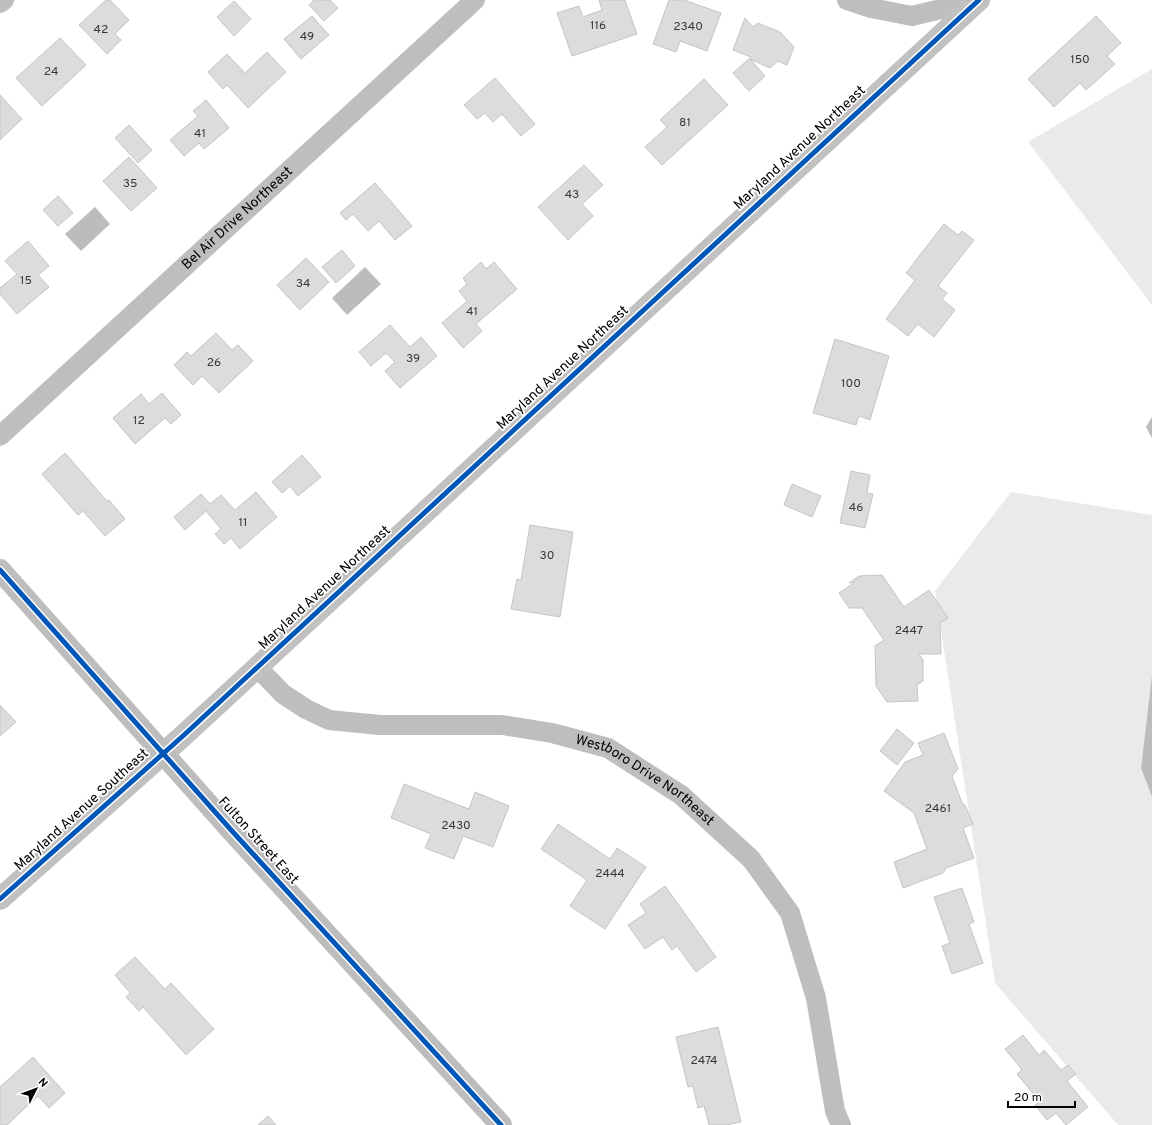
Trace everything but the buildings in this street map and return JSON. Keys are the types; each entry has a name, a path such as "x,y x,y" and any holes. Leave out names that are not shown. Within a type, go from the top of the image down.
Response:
{"main road":[{"name":"Fulton Street East","path":"0,570 232,831 501,1125"}],"street":[{"path":"0,3 4,0"},
{"name":"Bel Air Drive Northeast","path":"0,436 475,0"},
{"path":"846,0 871,8 912,16 978,0"},
{"name":"Maryland Avenue Northeast","path":"163,754 978,0"},
{"name":"Westboro Drive Northeast","path":"257,667 284,694 306,709 329,720 380,725 502,726 552,733 608,748 681,795 751,860 790,913 816,998 835,1111 841,1125"},
{"name":"Maryland Avenue Southeast","path":"0,899 163,754"}],"shaded area":[{"path":"1152,69 1152,305 1028,142"},
{"path":"95,207 110,224 81,251 65,234"},
{"path":"365,267 381,284 347,315 332,298"},
{"path":"1152,417 1152,438 1146,427"},
{"path":"1011,492 1152,515 1152,675 1141,768 1152,797 1152,1125 1118,1125 995,983 935,591"},
{"path":"1152,675 1152,797 1141,768"}],"cycle path":[{"path":"0,899 184,735 979,0"},
{"path":"0,570 232,831 501,1125"}]}
